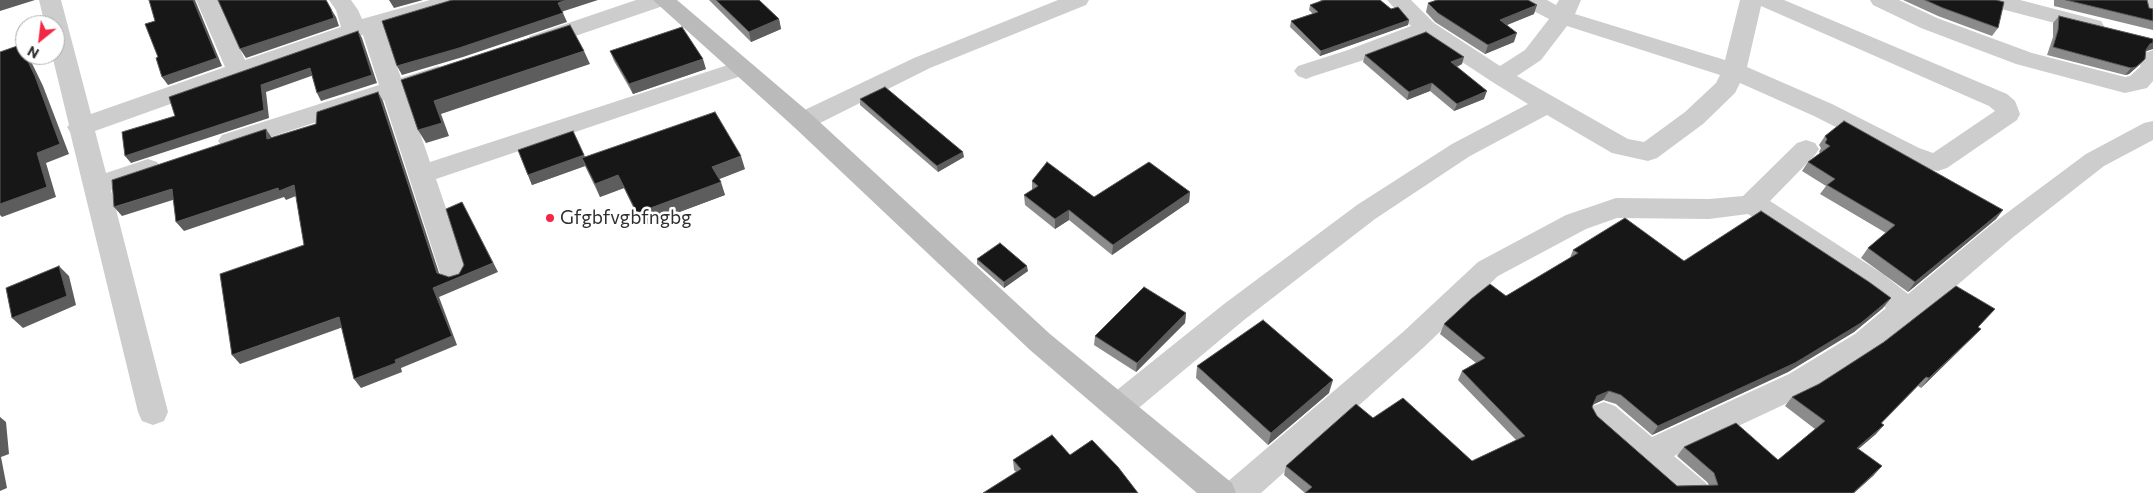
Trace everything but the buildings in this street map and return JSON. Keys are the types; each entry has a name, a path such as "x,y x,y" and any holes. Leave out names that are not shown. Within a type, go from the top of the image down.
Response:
{"main road":[{"path":"664,0 802,121 1040,342 1220,493"}],"street":[{"path":"50,0 80,127 153,412"},
{"path":"207,0 238,70"},
{"path":"340,0 362,28 392,88 454,274"},
{"path":"80,127 362,28 455,0"},
{"path":"518,48 658,0"},
{"path":"802,121 922,63 1078,0"},
{"path":"1398,0 1426,28 1502,78 1621,147 1648,152 1694,118 1715,100 1726,87 1734,71 1750,0"},
{"path":"1530,0 1566,9 1734,71 1823,110 1910,154 1931,162 1938,162 2008,114 2006,107 1998,100 1765,0"},
{"path":"1881,0 1929,23 2024,59 2125,85 2138,82 2151,70 2150,45"},
{"path":"1994,0 2110,30"},
{"path":"2150,0 2153,10"},
{"path":"1502,78 1512,68 1533,55 1566,9"},
{"path":"1306,71 1356,55 1426,28"},
{"path":"206,149 392,88 464,67"},
{"path":"421,174 742,68"},
{"path":"1118,407 1234,312 1366,212 1461,150 1548,104"},
{"path":"1649,453 1800,382 1865,342 2002,231 2095,160 2153,129"},
{"path":"1238,493 1413,340 1482,275 1496,265 1576,222 1616,208 1709,209 1736,207 1752,203 1806,149"},
{"path":"95,186 169,161"},
{"path":"1752,203 1872,282 1907,309"},
{"path":"1604,415 1694,493"}],"place":[{"name":"Gfgbfvgbfngbg","path":"550,218"}]}
